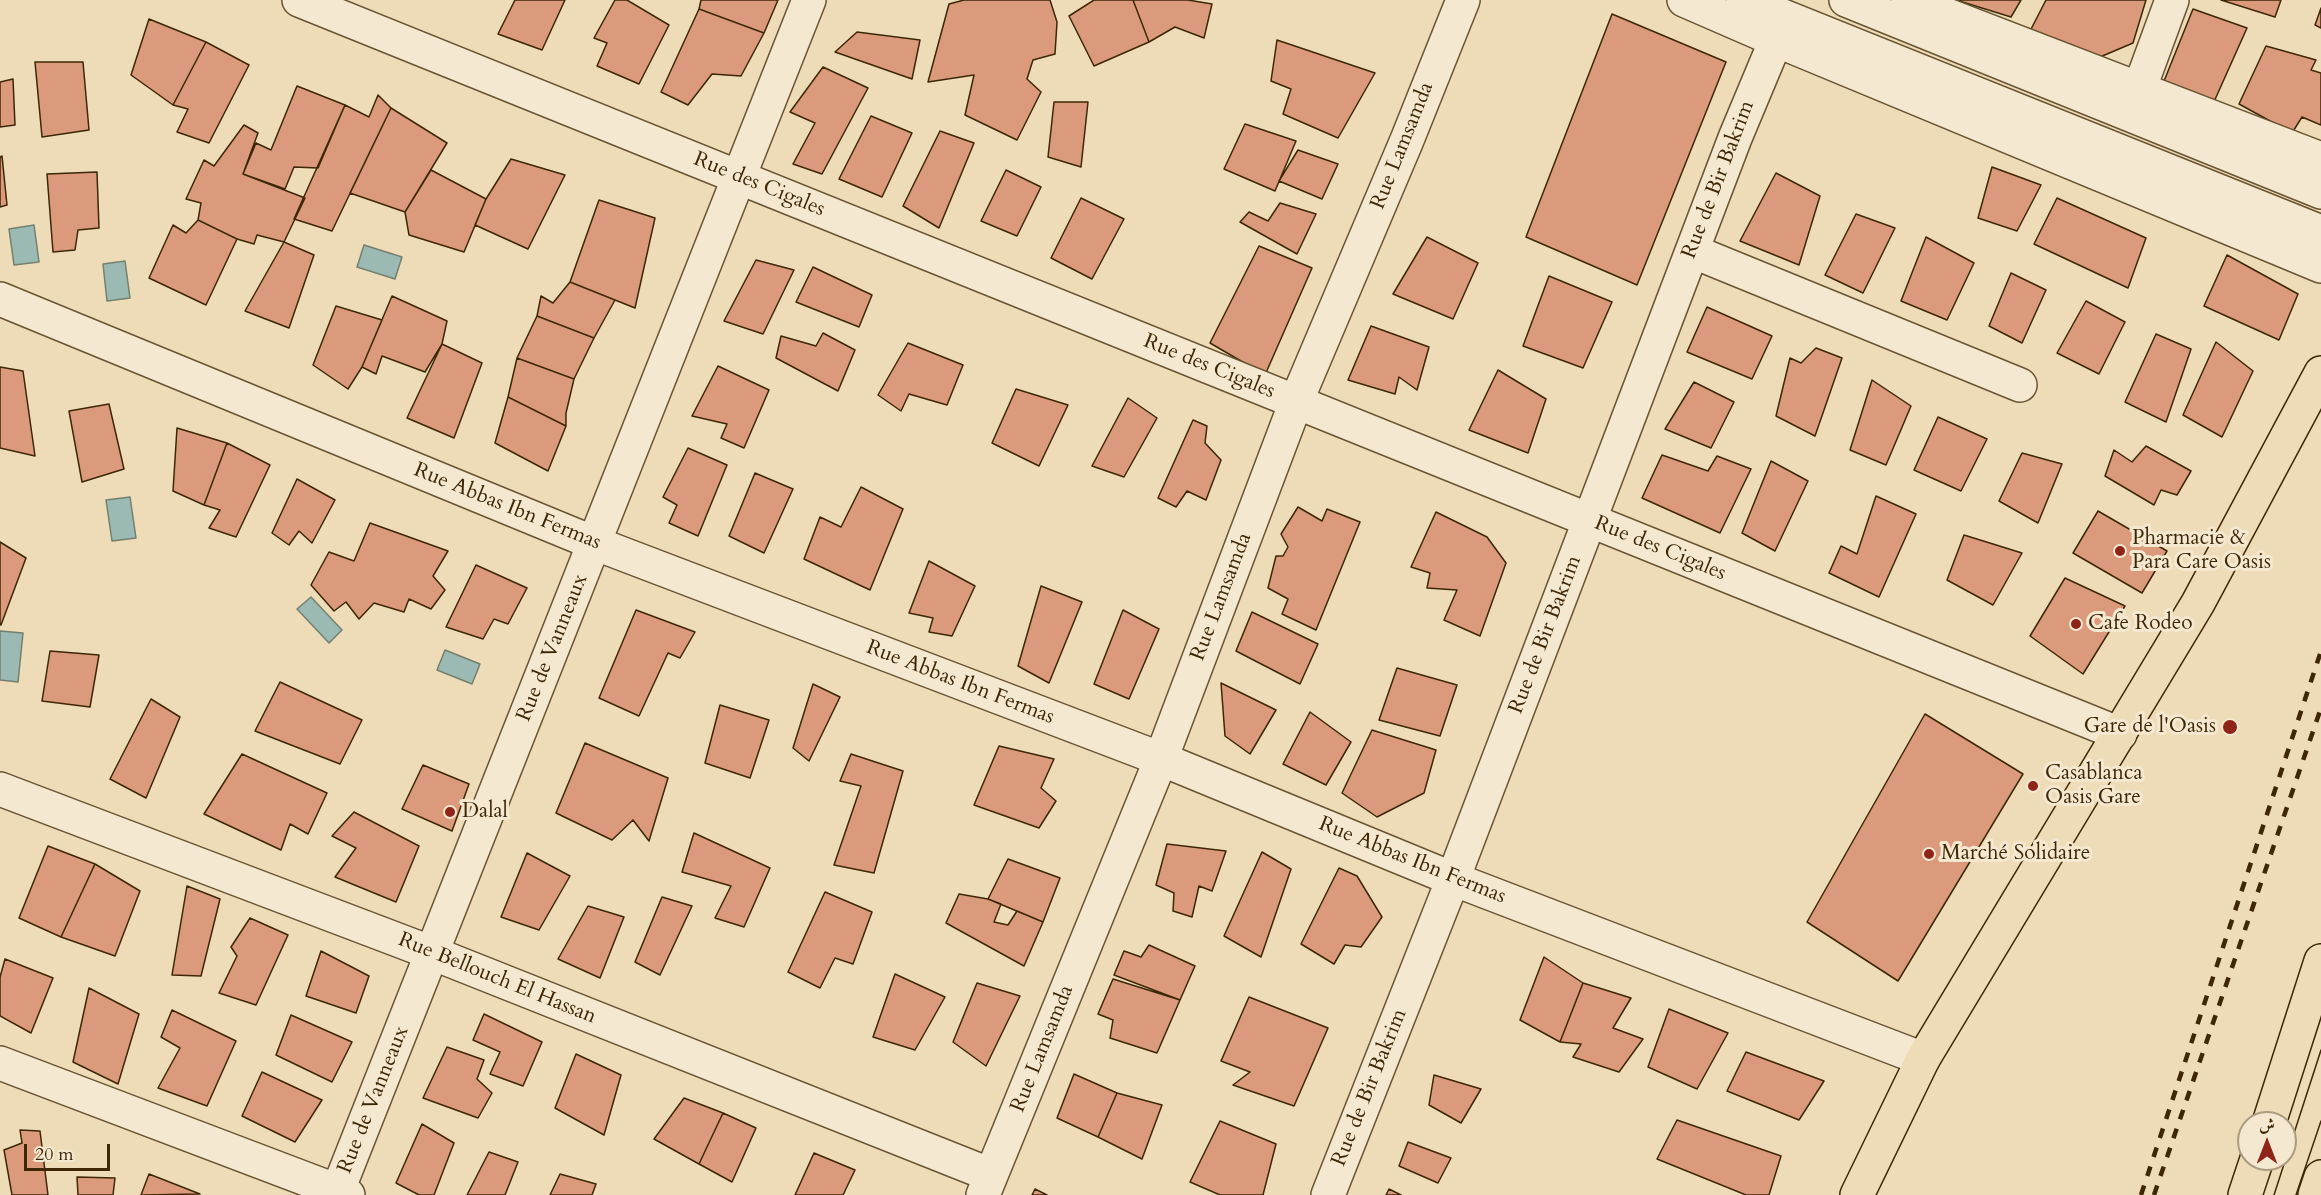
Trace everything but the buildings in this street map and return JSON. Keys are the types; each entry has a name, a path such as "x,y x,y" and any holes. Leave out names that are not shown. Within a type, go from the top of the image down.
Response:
{"main road":[{"path":"1857,1195 1923,1059 2198,603 2321,373"},
{"path":"2273,1111 2321,961"},
{"path":"2245,1195 2253,1171"},
{"path":"2315,1195 2321,1177"}],"street":[{"name":"Rue des Cigales","path":"299,0 2120,734"},
{"name":"Rue de Vanneaux","path":"341,1194 432,953 809,0"},
{"name":"Rue Lamsamda","path":"987,1185 1161,759 1296,402 1407,140 1463,0"},
{"path":"1684,0 2321,266"},
{"path":"1743,0 2321,232"},
{"path":"1846,0 2321,192"},
{"path":"1908,0 2321,159"},
{"path":"2139,90 2172,0"},
{"name":"Rue de Bir Bakrim","path":"1328,1195 1453,879 1692,251 1760,75 1776,40"},
{"path":"1692,251 2020,385"},
{"name":"Rue Abbas Ibn Fermas","path":"0,299 594,543 1161,759 1453,879 1923,1059"},
{"name":"Rue Bellouch El Hassan","path":"0,789 432,953 987,1185"},
{"path":"0,1063 341,1194"}],"water":[{"path":"34,225 39,262 14,265 9,229"},
{"path":"364,245 402,257 395,279 357,267"},
{"path":"125,261 130,298 107,301 103,264"},
{"path":"130,497 136,538 112,541 106,500"},
{"path":"311,597 342,630 329,643 297,609"},
{"path":"0,631 23,633 18,682 0,680"},
{"path":"445,650 480,664 472,684 437,670"}],"tram line":[{"path":"2274,1195 2321,1050"},
{"path":"2296,1195 2321,1121"}],"railway":[{"path":"2141,1195 2321,651"},
{"path":"2154,1195 2321,708"}],"place":[{"name":"Pharmacie & Para Care Oasis","path":"2120,551"},
{"name":"Cafe Rodeo","path":"2076,624"},
{"name":"Gare de l'Oasis","path":"2230,727"},
{"name":"Casablanca Oasis Gare","path":"2033,786"},
{"name":"Dalal","path":"450,812"},
{"name":"Marché Solidaire","path":"1929,854"}]}
